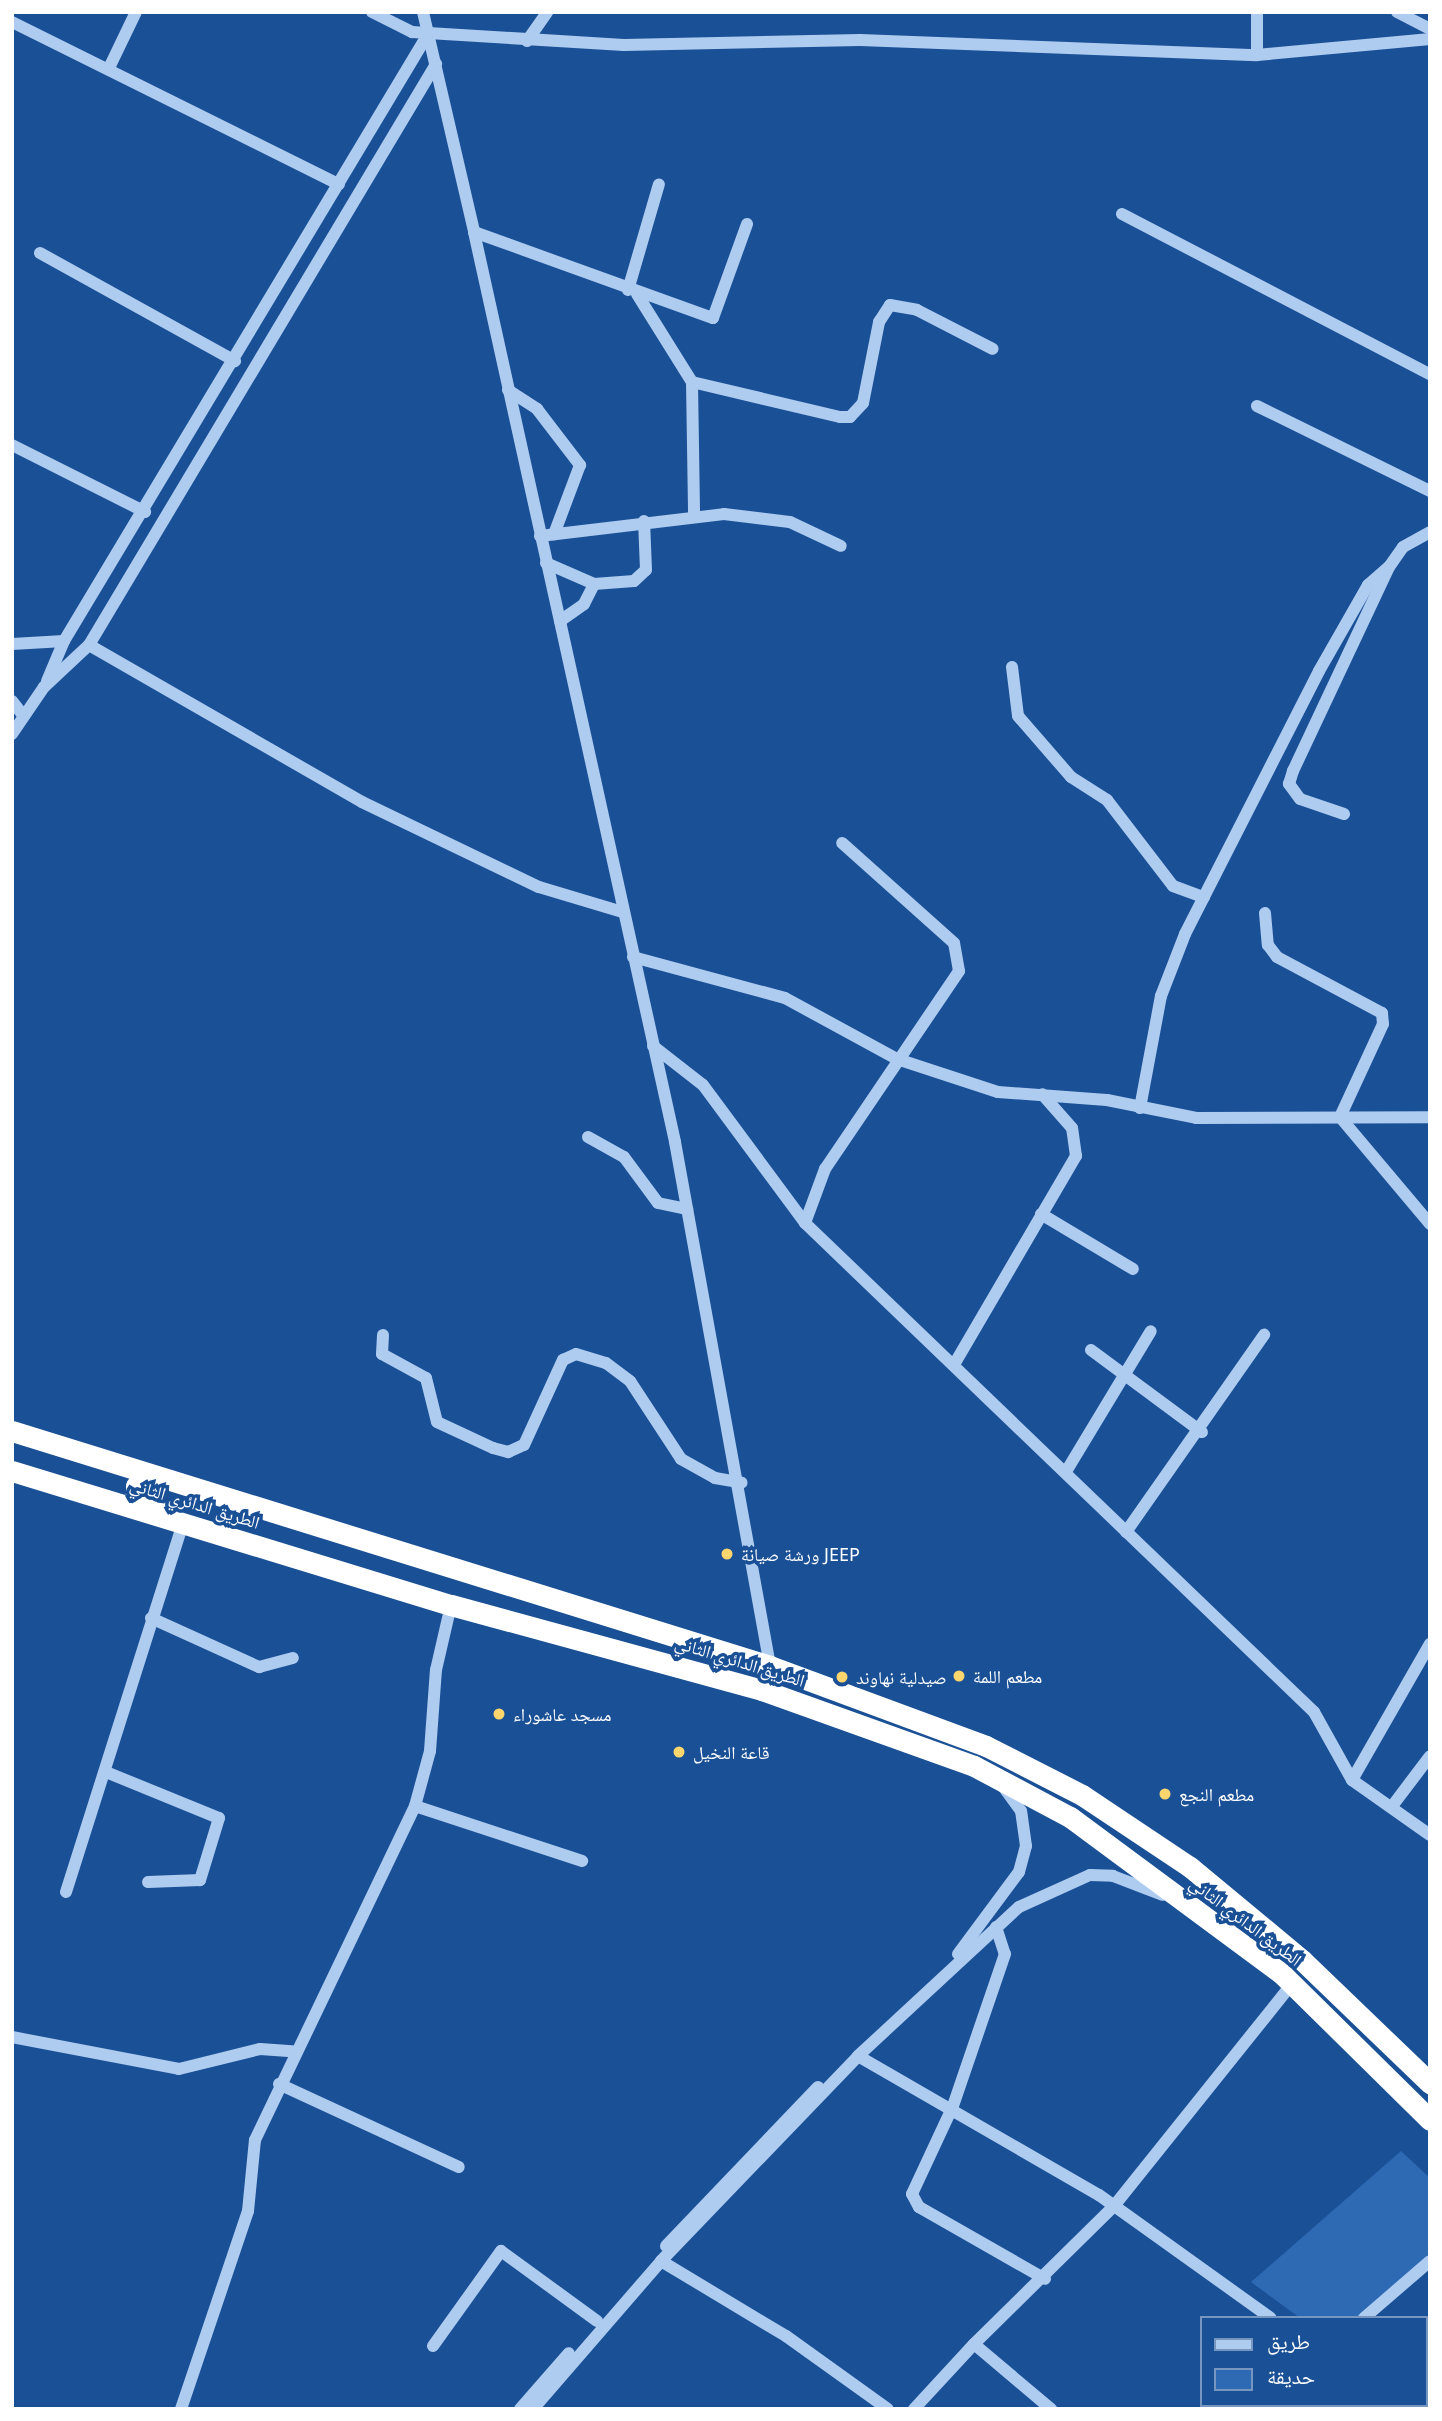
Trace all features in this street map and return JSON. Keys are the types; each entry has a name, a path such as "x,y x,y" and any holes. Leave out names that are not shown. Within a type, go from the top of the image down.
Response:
{"highway":[{"name":"الطريق الدائري الثاني","path":"12,1431 770,1666 927,1721 1093,1802 1234,1902 1430,2084"},
{"name":"الطريق الدائري الثاني","path":"12,1471 451,1605 848,1717 997,1778 1070,1817 1292,1984 1430,2120"},
{"path":"179,1483 139,1481 136,1495 183,1523"}],"street":[{"path":"109,68 136,12"},
{"path":"373,12 397,28 428,34 527,41 860,40 1257,55 1430,39"},
{"path":"423,12 653,1046 742,1483 770,1666"},
{"path":"527,41 547,12"},
{"path":"1257,12 1257,55"},
{"path":"1397,12 1430,29"},
{"path":"12,22 340,184"},
{"path":"44,687 64,641 145,512 428,34"},
{"path":"12,734 44,687 89,645 436,64"},
{"path":"659,184 632,292 692,382 694,514"},
{"path":"1122,214 1430,374"},
{"path":"474,232 632,292 719,315 747,224"},
{"path":"40,253 234,361"},
{"path":"692,382 850,417 863,403 879,322 890,305 917,310 993,349"},
{"path":"508,390 551,423 580,465 554,534"},
{"path":"1256,406 1430,491"},
{"path":"12,445 145,512"},
{"path":"540,536 694,514 790,522 841,546"},
{"path":"546,563 594,584 642,577 644,521"},
{"path":"1140,1108 1161,996 1203,897 1318,671 1368,585 1389,566 1403,547 1430,532"},
{"path":"1344,814 1300,799 1289,785 1389,566"},
{"path":"560,621 584,604 594,584"},
{"path":"12,643 64,641"},
{"path":"89,645 362,802 539,887 623,912"},
{"path":"1012,667 1012,703 1018,716 1071,777 1107,800 1173,886 1203,897"},
{"path":"12,701 23,715"},
{"path":"805,1223 825,1169 959,971 960,957 946,935 842,843"},
{"path":"1265,913 1268,945 1277,957 1382,1013 1383,1024 1340,1117"},
{"path":"633,957 785,998 897,1059 998,1092 1042,1094 1196,1118 1430,1116"},
{"path":"653,1046 703,1085 805,1223 1067,1470 1126,1532 1314,1713 1352,1780 1393,1805 1430,1835"},
{"path":"954,1363 1041,1214 1078,1143 1042,1094"},
{"path":"1340,1117 1430,1224"},
{"path":"588,1137 624,1157 657,1203 687,1209"},
{"path":"1041,1214 1133,1269"},
{"path":"1067,1470 1151,1331"},
{"path":"383,1335 382,1354 426,1378 437,1422 493,1448 508,1452 524,1445 563,1360 576,1354 606,1363 630,1381 681,1459 715,1478 742,1483"},
{"path":"1126,1532 1202,1432 1264,1335"},
{"path":"1091,1350 1202,1432"},
{"path":"66,1892 183,1523"},
{"path":"181,2409 248,2211 255,2140 292,2051 316,2021 347,1939 415,1806 430,1751 436,1670 451,1605"},
{"path":"151,1618 259,1667 293,1658"},
{"path":"1352,1780 1430,1644"},
{"path":"1393,1805 1430,1756"},
{"path":"106,1772 219,1818 200,1880 148,1882"},
{"path":"520,2409 735,2169 978,1931 1019,1871 1026,1846 1021,1811 997,1778"},
{"path":"415,1806 582,1861"},
{"path":"533,2409 662,2261 858,2056 996,1927 1043,1891 1090,1875 1113,1876 1197,1912"},
{"path":"996,1927 1005,1954 953,2106 914,2185 913,2202 1045,2279"},
{"path":"914,2409 975,2344 1045,2279 1114,2206 1292,1984"},
{"path":"12,2037 179,2069 260,2049 292,2051"},
{"path":"858,2056 953,2106 1114,2206 1268,2316"},
{"path":"279,2084 459,2168"},
{"path":"433,2346 501,2251 597,2320"},
{"path":"662,2261 786,2336 888,2409"},
{"path":"1366,2316 1430,2261"},
{"path":"975,2344 1052,2409"}],"green space":[{"path":"1401,2151 1430,2178 1430,2253 1360,2316 1297,2316 1251,2282"}],"place":[{"name":"ورشة صيانة JEEP","path":"727,1554"},
{"name":"مطعم اللمة","path":"959,1676"},
{"name":"صيدلية نهاوند","path":"842,1677"},
{"name":"مسجد عاشوراء","path":"499,1714"},
{"name":"قاعة النخيل","path":"679,1752"},
{"name":"مطعم النجع","path":"1165,1794"}]}
